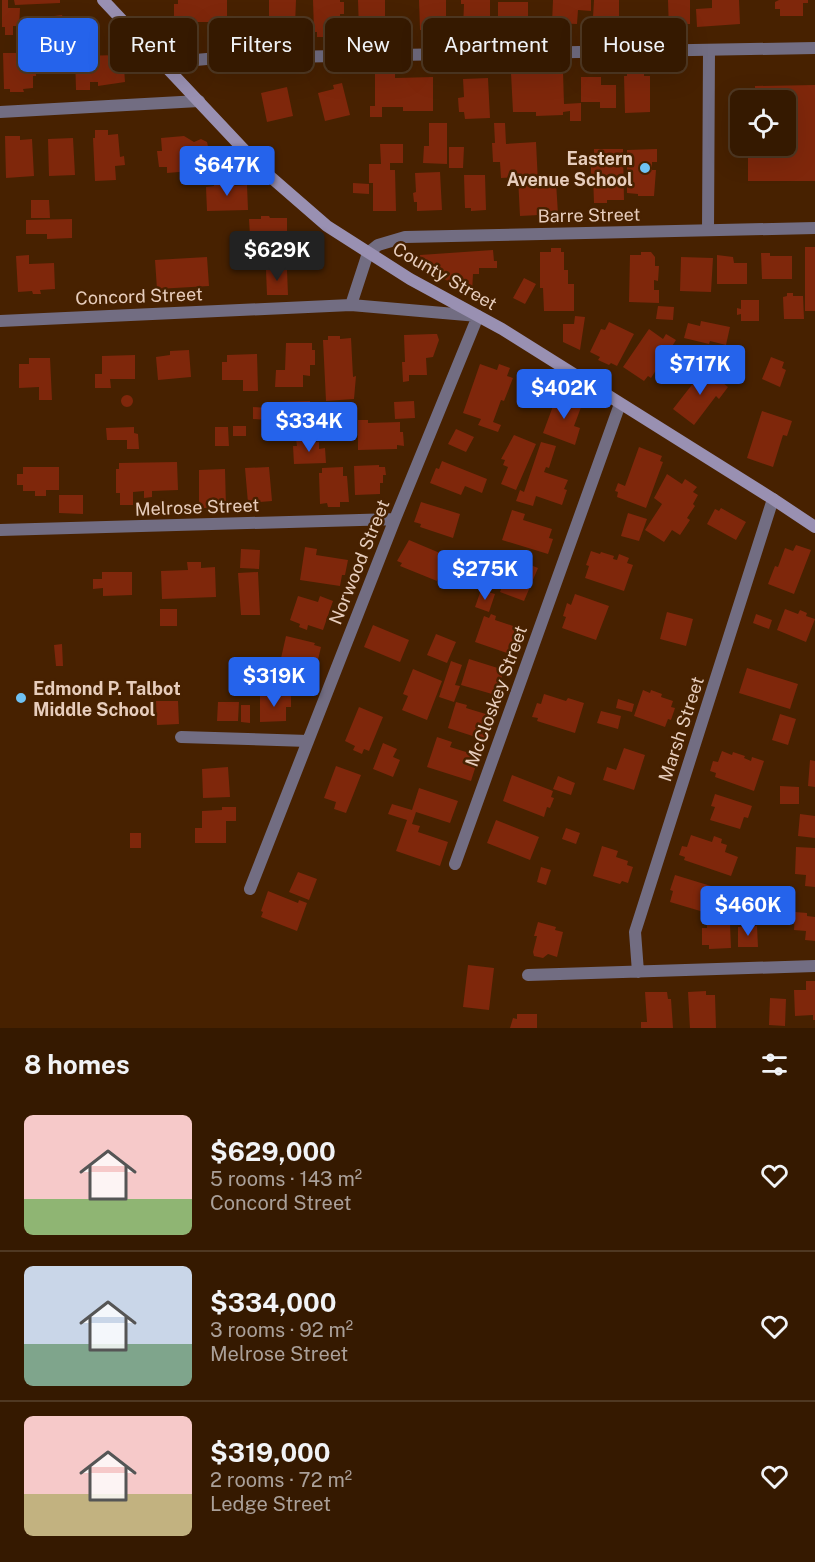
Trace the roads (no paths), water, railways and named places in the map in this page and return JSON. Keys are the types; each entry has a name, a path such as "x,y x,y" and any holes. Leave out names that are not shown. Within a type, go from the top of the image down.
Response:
{"street":[{"name":"County Street","path":"103,0 120,18"},
{"path":"197,60 815,48"},
{"path":"708,230 709,50"},
{"name":"County Street","path":"171,72 266,173 327,226 410,279 478,316 815,527"},
{"path":"0,112 199,101"},
{"name":"Barre Street","path":"368,253 378,245 414,236 815,228"},
{"path":"351,305 368,253"},
{"name":"Concord Street","path":"0,321 351,305 478,316"},
{"name":"Norwood Street","path":"250,889 395,519 478,316"},
{"name":"McCloskey Street","path":"455,864 620,404"},
{"name":"Marsh Street","path":"638,972 635,932 773,499"},
{"name":"Melrose Street","path":"0,530 395,519"},
{"path":"181,737 308,741"},
{"path":"528,975 815,966"}],"place":[{"name":"Eastern Avenue School","path":"645,168"},
{"name":"Edmond P. Talbot Middle School","path":"21,698"}]}
